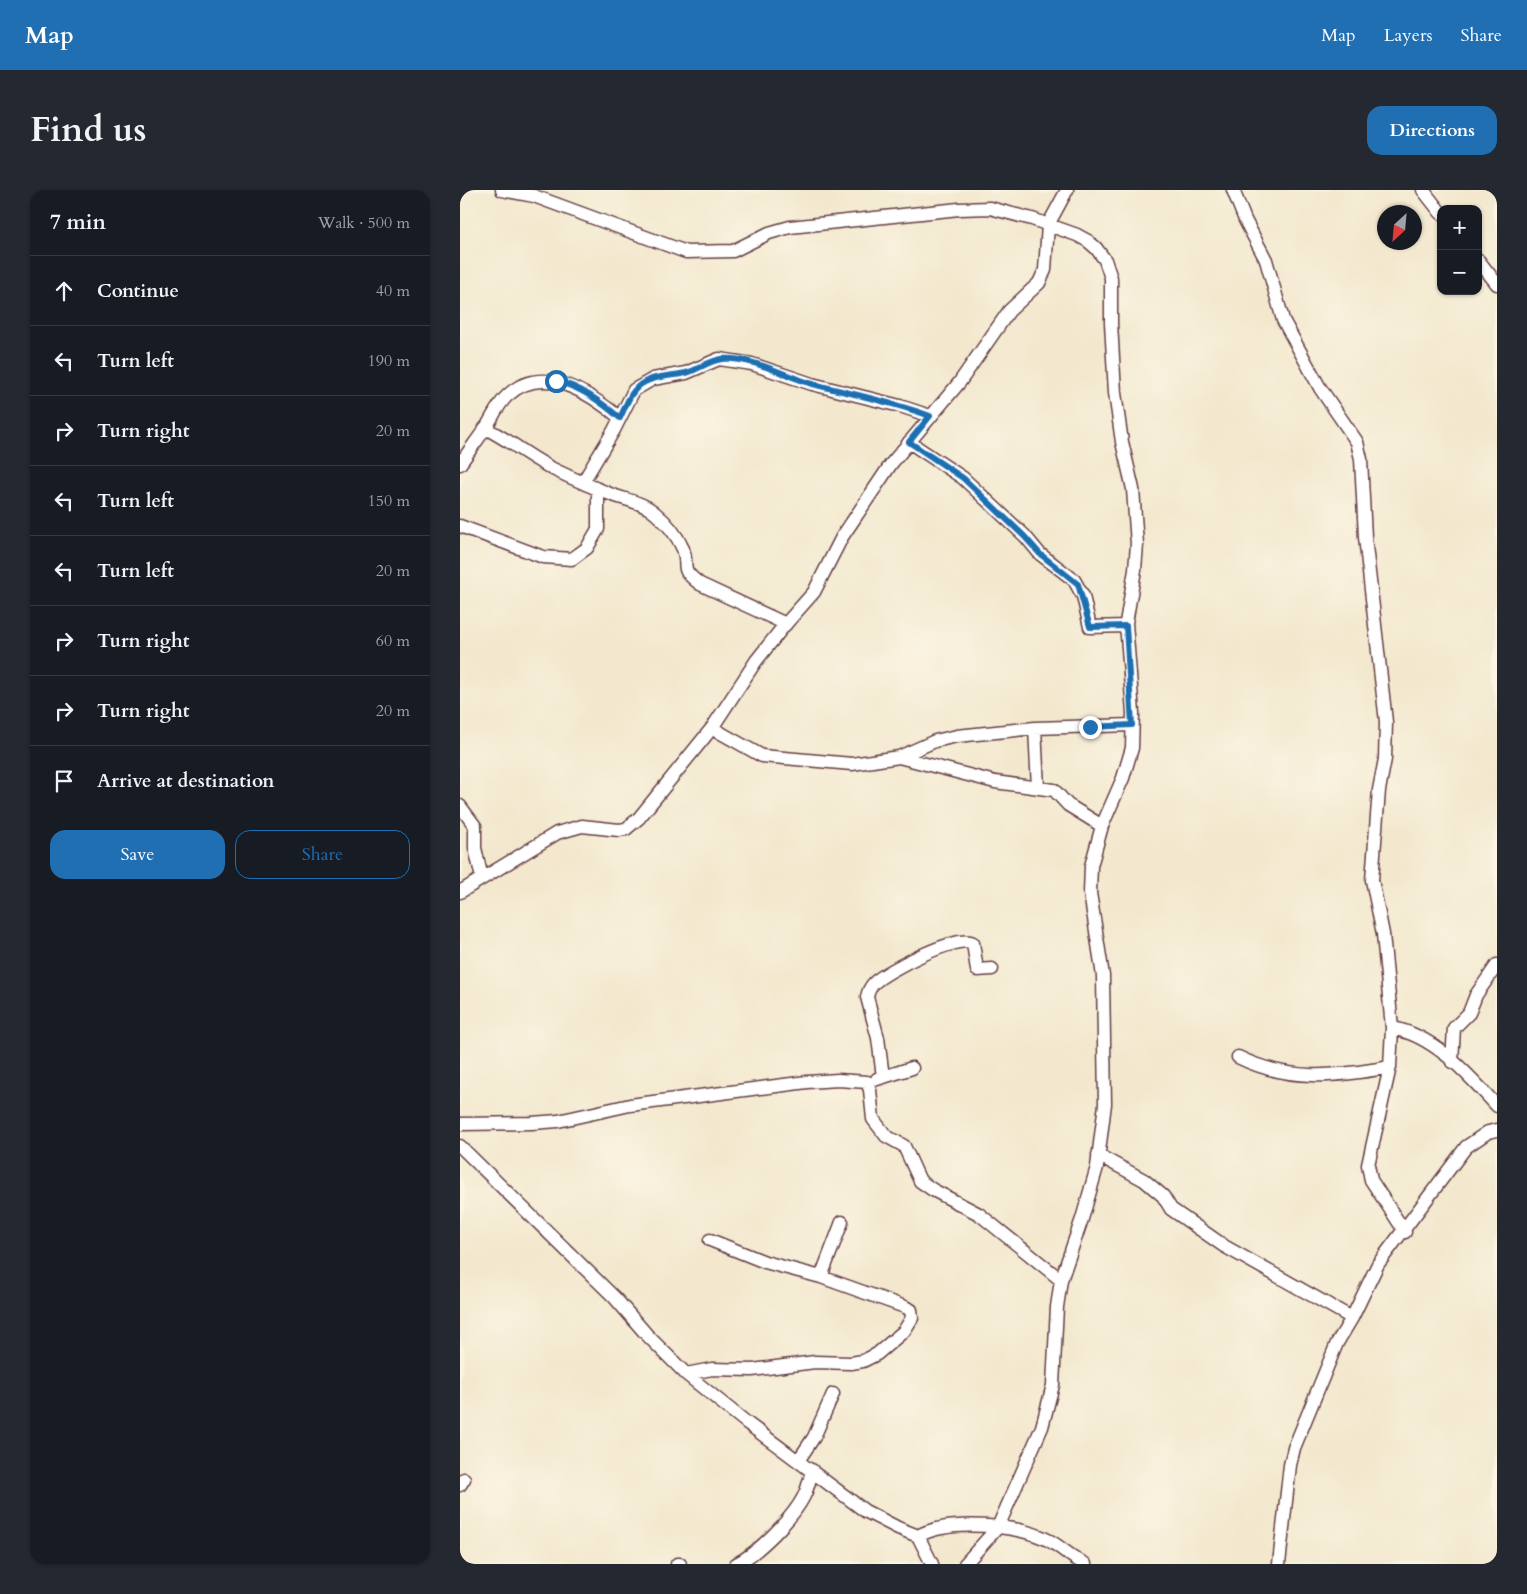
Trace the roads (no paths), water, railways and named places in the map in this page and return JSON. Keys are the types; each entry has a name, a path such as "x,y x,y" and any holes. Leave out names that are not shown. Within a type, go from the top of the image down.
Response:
{"street":[{"path":"502,190 534,196 686,252 733,251 769,233 790,227 977,208 1009,212 1077,235 1096,248 1105,260 1111,278 1115,392 1122,442 1133,489 1137,544 1126,626 1132,748 1128,763 1102,826 1091,866 1090,893 1103,976 1105,1104 1098,1155 1082,1219 1061,1280 1057,1307 1053,1385 1042,1427 998,1527 965,1564"},
{"path":"460,892 566,830 582,826 612,831 626,829 638,818 712,728 756,661 814,592 842,537 859,510 909,442 959,383 1009,311 1043,278 1048,225 1067,190"},
{"path":"1233,190 1253,237 1266,260 1283,320 1320,388 1358,442 1361,459 1365,537 1386,722 1385,759 1379,790 1372,856 1372,880 1383,934 1392,1028 1390,1067 1368,1165 1371,1180 1405,1232"},
{"path":"1423,190 1437,208"},
{"path":"1482,265 1497,284"},
{"path":"583,482 634,390 644,382 686,373 720,359 752,364 812,384 900,406 930,416"},
{"path":"460,464 508,395 520,386 541,382 568,384 597,400 620,418"},
{"path":"485,428 505,438 536,460 598,489 639,504 657,514 680,543 683,550 685,571 700,584 786,624"},
{"path":"909,442 963,478 1024,536 1040,554 1078,584 1090,627 1126,626"},
{"path":"460,526 543,557 572,559 587,548 598,529 598,489"},
{"path":"712,728 750,750 770,757 852,764 898,757 935,741 957,736 1034,728 1132,725"},
{"path":"1034,728 1038,788"},
{"path":"898,757 995,782 1057,791 1068,805 1102,826"},
{"path":"460,806 475,826 475,848 482,878"},
{"path":"883,1077 878,1038 867,997 873,984 896,969 931,952 963,940 973,943 977,970 992,969"},
{"path":"1452,1062 1454,1028 1469,1013 1476,995 1497,965"},
{"path":"1392,1028 1422,1038 1452,1062 1497,1106"},
{"path":"1238,1057 1278,1072 1328,1076 1344,1076 1390,1067"},
{"path":"460,1124 558,1121 630,1105 807,1082 838,1080 867,1082 912,1068"},
{"path":"867,1082 870,1090 873,1119 886,1136 904,1146 920,1181 933,1190 979,1214 1061,1280"},
{"path":"1278,1564 1290,1465 1297,1440 1337,1343 1352,1318 1378,1264 1405,1232 1466,1147 1488,1132 1497,1130"},
{"path":"460,1146 615,1298 647,1335 686,1374 798,1461 865,1510 898,1528 918,1536 932,1564"},
{"path":"1098,1155 1144,1180 1163,1196 1171,1209 1224,1246 1352,1318"},
{"path":"822,1277 842,1222"},
{"path":"686,1374 712,1370 752,1370 815,1362 850,1363 863,1361 889,1345 904,1331 912,1318 911,1310 904,1307 822,1277 765,1262 710,1240"},
{"path":"798,1461 814,1437 833,1394"},
{"path":"736,1564 778,1529 795,1510 808,1488 812,1470"},
{"path":"918,1536 928,1530 945,1526 998,1527 1026,1531 1050,1541 1076,1560 1085,1564"}]}
